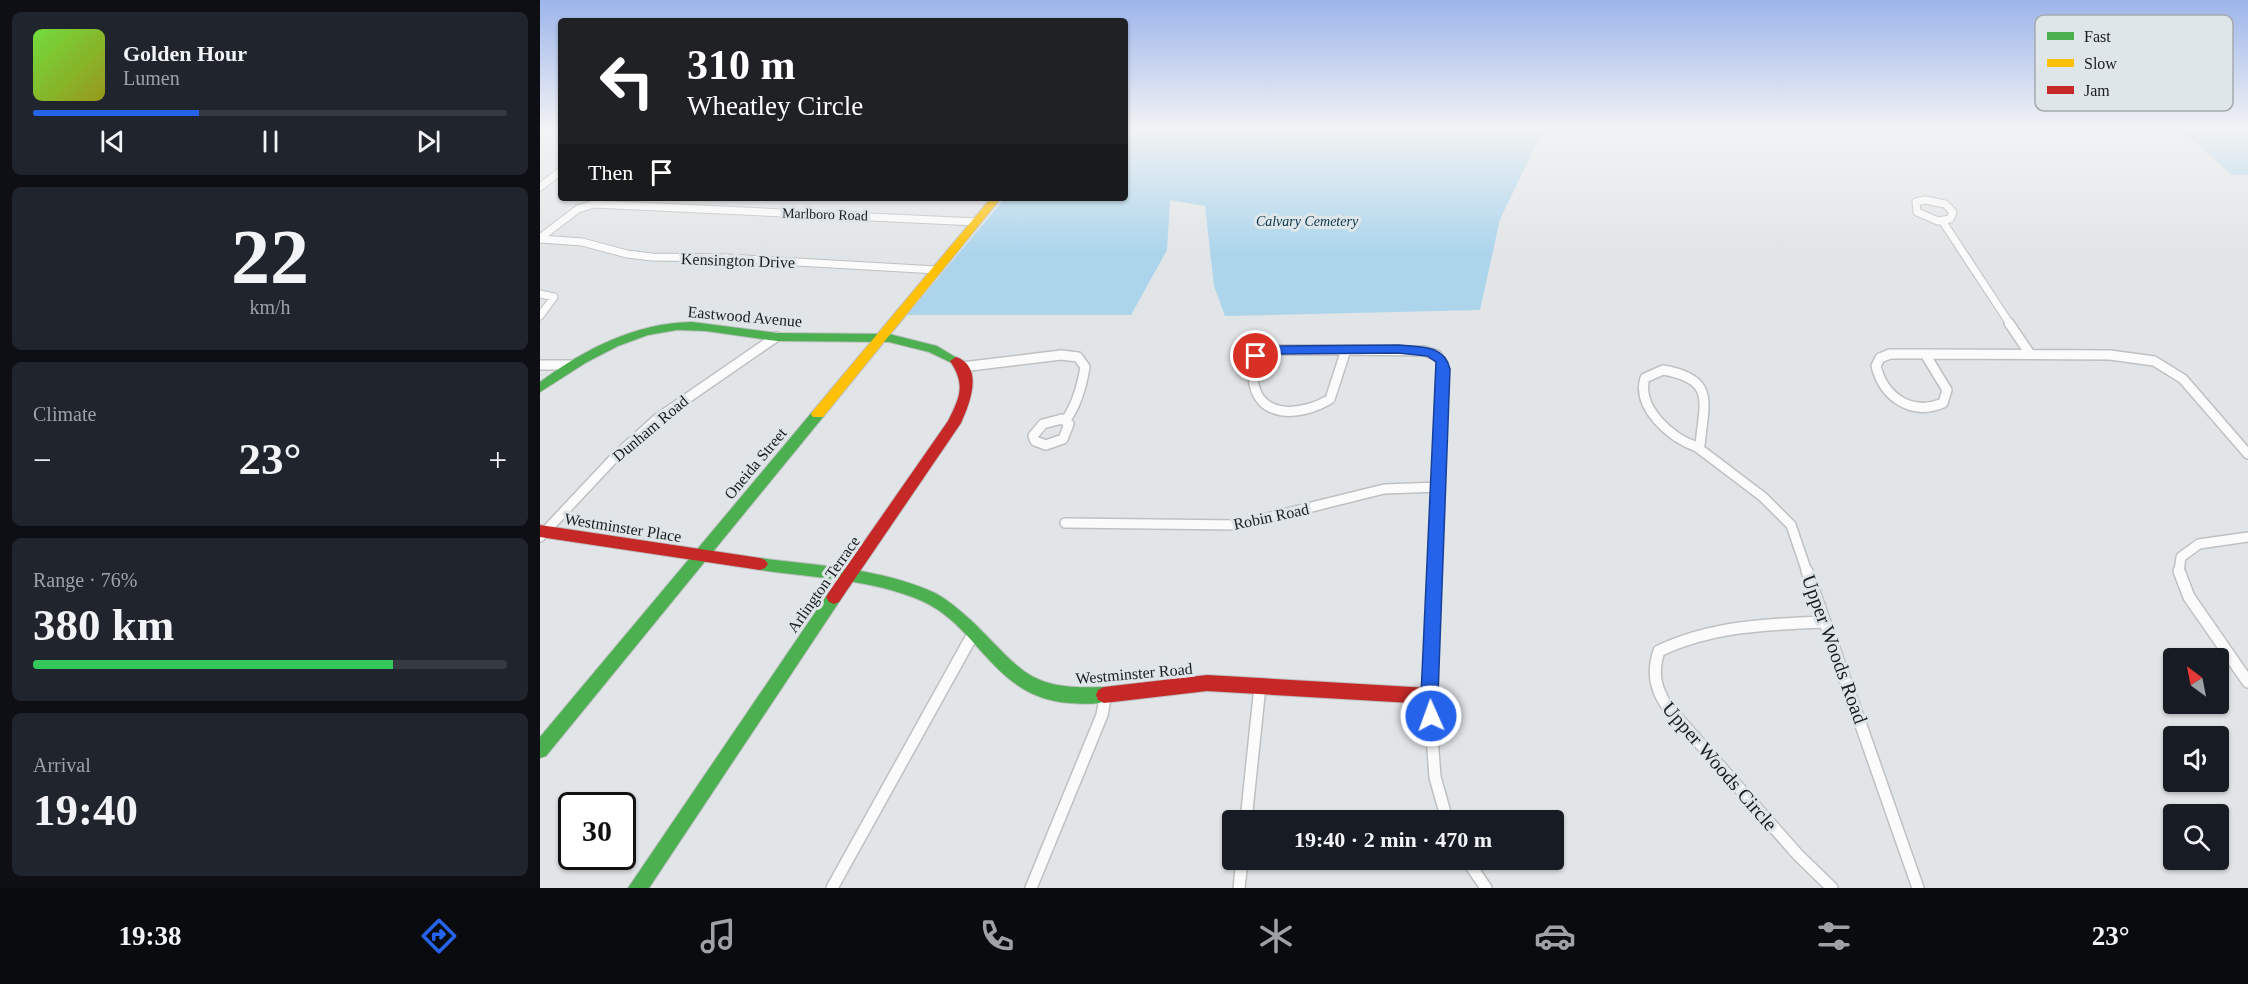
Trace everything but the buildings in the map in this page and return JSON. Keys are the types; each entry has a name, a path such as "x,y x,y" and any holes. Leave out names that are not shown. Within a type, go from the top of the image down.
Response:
{"street":[{"path":"540,187 558,173"},
{"path":"1942,222 1952,216 1950,207 1930,200 1916,202 1917,212 1942,222 2030,354"},
{"path":"655,205 660,201"},
{"name":"Oneida Street","path":"540,750 994,201"},
{"name":"Marlboro Road","path":"540,239 583,207 594,204 655,205 977,222"},
{"name":"Kensington Drive","path":"540,239 582,242 627,254 652,257 727,258 937,270"},
{"path":"540,294 550,294 554,297 540,316"},
{"name":"Eastwood Avenue","path":"540,365 572,365 618,341 663,328 716,327 776,337 882,336"},
{"path":"882,336 935,350 948,356 962,367 1061,355 1078,357 1085,367 1083,380 1078,400 1066,420"},
{"name":"Dunham Road","path":"542,533 599,472 643,430 680,401 776,337"},
{"path":"1346,350 1333,393 1323,404 1306,409 1274,409 1262,403 1256,396 1253,365 1259,354 1278,350 1346,350 1424,351 1437,355 1443,364 1429,696 1435,777 1444,810"},
{"path":"1925,354 1947,390 1943,403 1931,408 1911,406 1893,398 1880,380 1876,366 1880,358 1890,354 1925,354 2030,354 2131,356 2160,364 2184,379 2248,454"},
{"path":"540,388 572,365"},
{"name":"Arlington Terrace","path":"638,888 965,403 969,382 962,367"},
{"name":"Upper Woods Road","path":"1697,447 1707,402 1702,388 1686,376 1671,371 1655,372 1645,378 1641,390 1650,410 1668,429 1689,445 1697,447 1763,497 1785,518 1796,538 1918,888"},
{"name":"Robin Road","path":"1065,523 1239,525 1384,489 1439,487"},
{"name":"Westminster Place","path":"542,533 700,556"},
{"path":"2248,537 2203,541 2187,550 2182,557 2179,571 2185,590 2248,682"},
{"name":"Westminster Road","path":"700,556 887,583 930,596 947,608 1005,666 1039,691 1065,695 1106,693 1184,683 1376,695 1429,696"},
{"name":"Upper Woods Circle","path":"1825,622 1700,635 1677,640 1659,651 1653,674 1658,694 1667,706 1798,855 1832,888"},
{"path":"832,888 973,634"},
{"path":"1247,810 1260,686"},
{"path":"1031,888 1102,715 1106,693"},
{"path":"1239,888 1241,870"},
{"path":"1474,870 1486,888"}],"green space":[{"name":"Calvary Cemetery","path":"1128,170 1524,170 1500,219 1480,310 1225,316 1214,286 1205,206 1170,200 1167,250 1131,315 907,315 1002,201 1128,201"},
{"path":"2227,170 2248,170 2248,175 2232,175"}],"traffic: fast":[{"path":"540,388 568,368 613,343 646,332 677,326 706,327 777,337 889,338 933,349 956,361"},
{"path":"540,750 818,414"},
{"path":"760,564 847,575 912,590 947,609 1015,675 1029,684 1043,691 1060,695 1104,695"},
{"path":"638,888 834,597"}],"traffic: slow":[{"path":"818,414 994,201"}],"traffic: jam":[{"path":"834,597 954,423 964,399 967,383 966,376 956,361"},
{"path":"540,531 760,564"},
{"path":"1104,695 1207,683 1429,696"}],"route":[{"path":"1256,356 1267,351 1278,350 1398,349 1430,352 1442,360 1444,369 1429,696 1431,716"}]}
